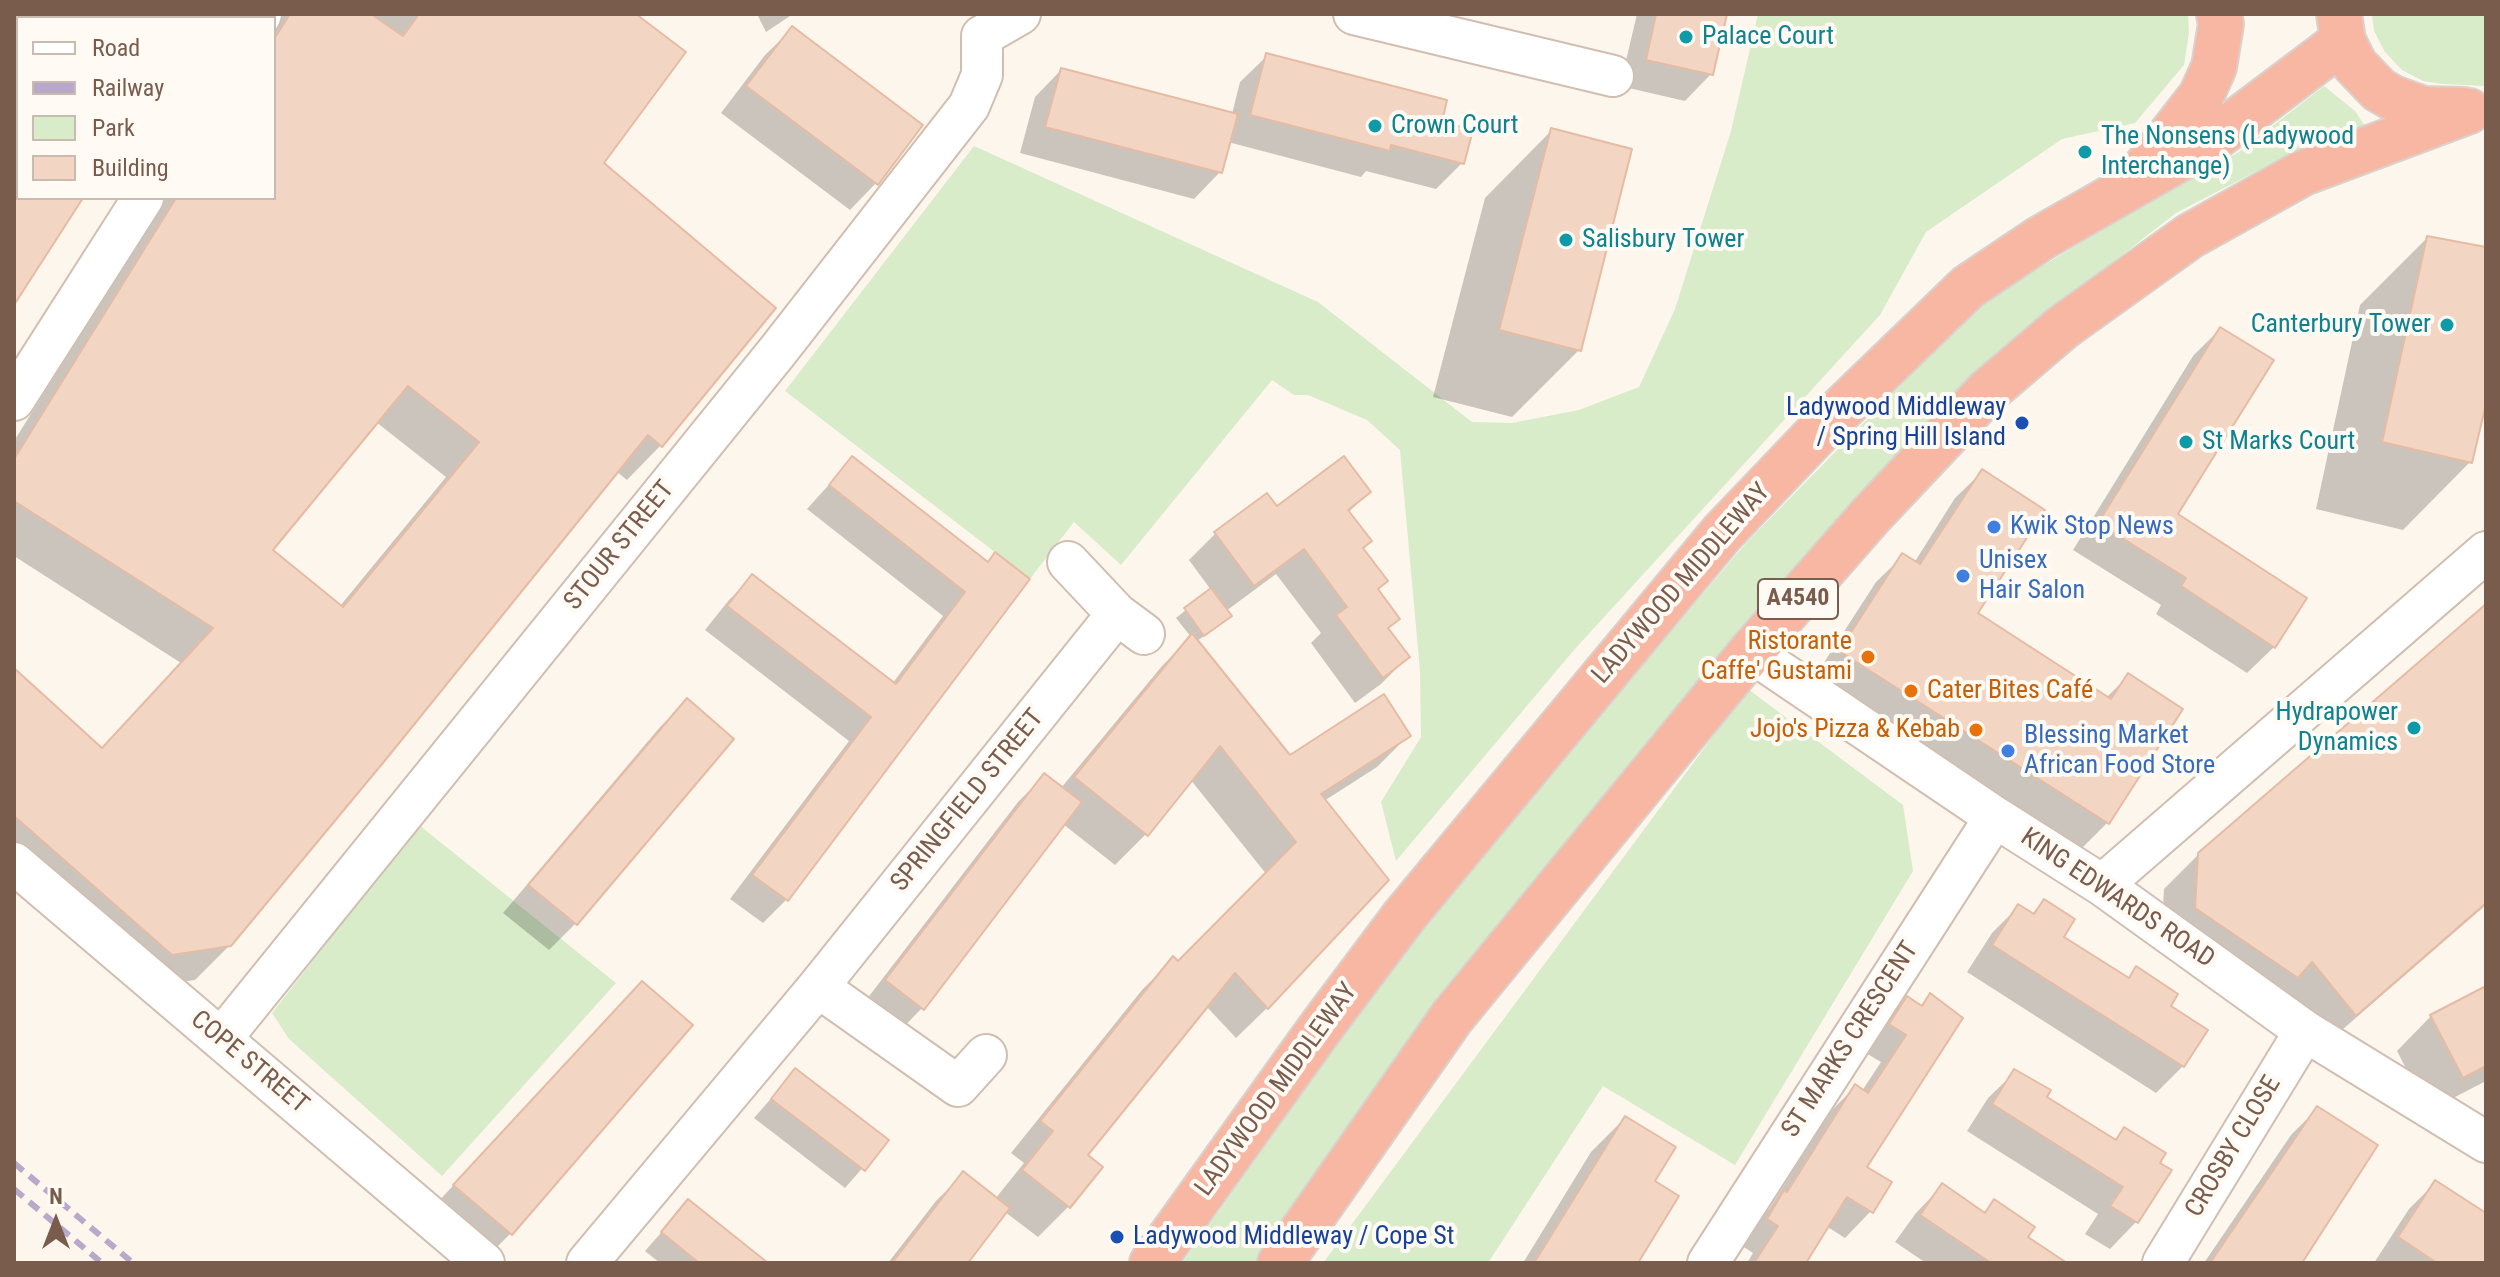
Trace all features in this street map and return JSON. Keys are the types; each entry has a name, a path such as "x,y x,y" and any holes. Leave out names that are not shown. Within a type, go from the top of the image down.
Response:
{"highway":[{"name":"A4540","path":"2131,186 2201,96 2214,67 2221,24 2219,14"},
{"name":"A4540","path":"2341,28 2355,65 2379,90 2423,109 2477,111"},
{"name":"LADYWOOD MIDDLEWAY","path":"1152,1263 1405,915 1722,533 1827,423 1968,287 2041,238 2209,142 2341,28"},
{"name":"A4540","path":"1280,1263 1452,1017 1751,652 1872,514 1987,392 2063,327 2190,236 2303,173 2477,111"}],"street":[{"path":"975,25 1020,14"},
{"path":"1354,14 1613,76"},
{"name":"STOUR STREET","path":"221,1039 777,352 969,106 982,75 975,25"},
{"path":"14,400 142,200"},
{"path":"2102,885 2486,552"},
{"name":"SPRINGFIELD STREET","path":"587,1263 818,987 1130,624 1068,562"},
{"name":"KING EDWARDS ROAD","path":"1751,652 1995,817 2102,885 2305,1031 2483,1136"},
{"name":"ST MARKS CRESCENT","path":"1708,1263 1995,817"},
{"name":"COPE STREET","path":"14,863 484,1263"},
{"path":"818,987 958,1086 986,1055"},
{"name":"CROSBY CLOSE","path":"2163,1263 2305,1031"}],"green space":[{"path":"1758,14 2188,14 2189,32 2184,65 2135,123 2062,139 1926,232 1880,315 1574,650 1396,861 1381,802 1421,737 1420,671 1400,450 1367,420 1308,395 1294,395 1272,380 1121,565 1074,522 1030,579 785,391 974,146 1318,302 1472,422 1512,423 1579,410 1639,387 1675,309 1731,131"},
{"path":"2372,14 2486,14 2486,86 2423,81 2402,70 2385,52 2374,31"},
{"path":"2324,86 2355,111 2365,126 2359,135 2284,157 2176,213 2032,325 1387,1076 1256,1263 1182,1263 1423,924 1746,543 1981,303 2135,210 2239,152"},
{"path":"1748,689 1903,805 1913,871 1735,1165 1603,1086 1488,1263 1323,1263"},
{"path":"419,825 616,983 442,1176 289,1039 272,1013"}],"building":[{"path":"290,14 371,14 403,36 419,14 636,14 686,52 604,163 776,308 662,447 648,435 231,946 172,955 14,816 14,668 102,748 213,628 14,501 14,459 175,200 276,200 276,36","holes":["408,386 479,442 343,607 273,550"]},
{"name":"Palace Court","path":"1656,14 1727,14 1713,75 1646,60"},
{"path":"792,26 923,125 878,185 746,86"},
{"name":"Crown Court","path":"1266,53 1447,100 1442,122 1473,130 1464,164 1391,145 1390,151 1250,115"},
{"path":"1061,68 1238,114 1222,173 1045,127"},
{"name":"Salisbury Tower","path":"1551,128 1632,149 1581,351 1499,330"},
{"path":"14,198 82,200 14,305"},
{"name":"Canterbury Tower","path":"2427,236 2486,247 2486,404 2472,463 2382,442"},
{"name":"St Marks Court","path":"2220,327 2274,360 2178,514 2307,598 2275,648 2181,586 2186,578 2098,523"},
{"path":"852,456 988,562 995,552 1030,579 788,901 752,875 871,717 727,606 752,574 896,684 965,592 829,485"},
{"path":"1344,456 1371,492 1348,510 1372,541 1363,548 1388,581 1378,589 1400,619 1388,628 1410,657 1383,678 1336,615 1347,607 1304,549 1254,586 1214,532 1267,493 1277,506"},
{"path":"1982,469 2045,510 1978,613 2111,699 2128,673 2183,709 2109,824 1839,651 1902,553 1920,564"},
{"path":"1211,588 1232,616 1204,636 1184,608"},
{"name":"Hydrapower Dynamics","path":"2486,604 2486,903 2356,1016 2312,962 2298,978 2195,908 2198,853"},
{"path":"1192,633 1290,755 1384,694 1411,736 1321,794 1389,880 1268,1009 1235,973 1088,1155 1103,1167 1070,1208 1022,1170 1053,1131 1040,1121 1173,956 1178,961 1296,842 1220,746 1148,836 1074,777"},
{"path":"687,698 734,739 577,925 528,885"},
{"path":"1044,773 1082,802 924,1010 885,980"},
{"path":"2044,899 2075,919 2064,937 2129,978 2136,966 2178,994 2171,1006 2208,1030 2184,1067 1992,945 2018,904 2034,914"},
{"path":"642,981 693,1025 512,1235 453,1185"},
{"path":"2486,986 2486,1066 2463,1078 2430,1015"},
{"path":"1930,993 1963,1018 1867,1167 1892,1182 1873,1213 1847,1197 1806,1263 1754,1263 1778,1226 1767,1219 1784,1190 1787,1192 1855,1084 1868,1093 1906,1035 1889,1024 1907,996 1922,1006"},
{"path":"795,1068 889,1140 865,1171 771,1099"},
{"path":"2014,1069 2051,1090 2047,1097 2116,1140 2124,1127 2166,1153 2160,1163 2172,1170 2138,1223 2110,1206 2123,1187 1992,1104"},
{"path":"2317,1106 2378,1145 2302,1263 2210,1263"},
{"path":"1625,1116 1676,1147 1655,1181 1679,1196 1638,1263 1534,1263"},
{"path":"963,1171 1010,1208 968,1263 892,1263"},
{"path":"2435,1180 2486,1213 2486,1263 2437,1263 2398,1237"},
{"path":"1942,1183 1985,1213 1994,1199 2035,1227 2028,1237 2067,1263 1991,1263 1920,1215"},
{"path":"688,1199 768,1263 699,1263 661,1232"}],"railway":[{"path":"14,1163 133,1263"},
{"path":"14,1189 102,1263"}],"place":[{"name":"Palace Court","path":"1686,37"},
{"name":"Crown Court","path":"1375,126"},
{"name":"The Nonsens (Ladywood Interchange)","path":"2085,152"},
{"name":"Salisbury Tower","path":"1566,240"},
{"name":"Canterbury Tower","path":"2447,325"},
{"name":"Ladywood Middleway / Spring Hill Island","path":"2022,423"},
{"name":"St Marks Court","path":"2186,442"},
{"name":"Kwik Stop News","path":"1994,527"},
{"name":"Unisex Hair Salon","path":"1963,576"},
{"name":"Ristorante Caffe' Gustami","path":"1868,657"},
{"name":"Cater Bites Café","path":"1911,691"},
{"name":"Hydrapower Dynamics","path":"2414,728"},
{"name":"Jojo's Pizza & Kebab","path":"1976,730"},
{"name":"Blessing Market African Food Store","path":"2008,751"},
{"name":"Ladywood Middleway / Cope St","path":"1117,1237"}]}
